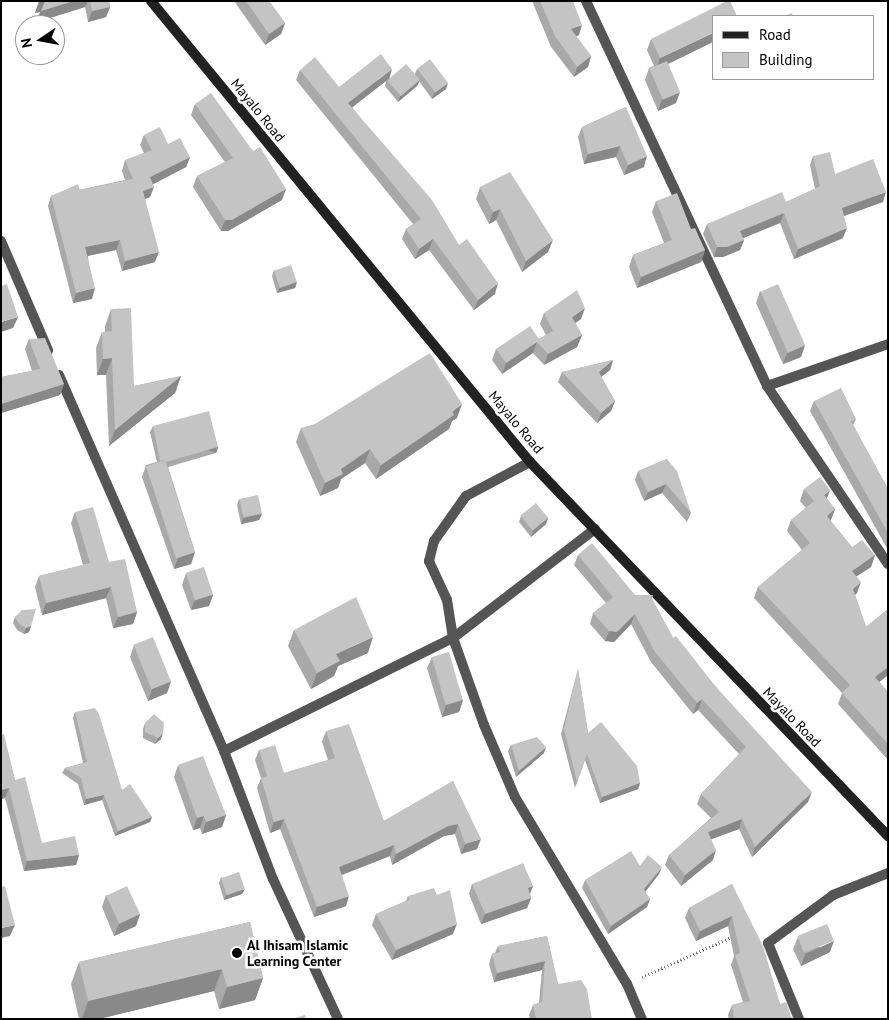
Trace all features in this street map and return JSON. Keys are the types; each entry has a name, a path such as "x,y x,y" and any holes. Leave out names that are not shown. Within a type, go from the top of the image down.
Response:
{"street":[{"name":"Mayalo Road","path":"151,1 530,462 888,836"},
{"path":"586,1 767,386 888,564"},
{"path":"1,241 224,751 273,879 338,1019"},
{"path":"767,386 888,344"},
{"path":"530,462 466,496 434,541 429,561 447,600 453,638 515,797 627,984 642,1019"},
{"path":"224,751 453,638 595,529"},
{"path":"799,1019 768,943 833,895 888,874"}],"path":[{"path":"627,984 742,933"}],"building":[{"path":"45,1 74,1 41,11"},
{"path":"90,1 109,1 110,7 92,11"},
{"path":"246,1 269,1 285,23 269,34"},
{"path":"540,1 573,1 582,25 571,29 591,56 577,67 555,36"},
{"path":"727,1 730,1 737,15 712,15 712,33 660,58 651,39"},
{"path":"381,54 392,69 348,103 432,200 459,245 467,239 498,283 478,300 433,239 419,249 406,229 421,219 300,70 315,57 339,87"},
{"path":"430,59 448,83 435,93 417,69"},
{"path":"667,61 680,92 663,100 650,68"},
{"path":"406,64 420,80 401,96 387,80"},
{"path":"211,93 253,151 260,147 286,189 232,220 225,220 197,176 233,158 195,104"},
{"path":"626,107 647,156 628,165 620,146 588,154 582,127"},
{"path":"160,127 168,144 180,138 190,157 150,177 154,187 143,191 159,252 125,261 120,240 85,247 95,288 76,293 51,196 78,184 80,190 133,179 125,160 152,150 144,135"},
{"path":"830,152 835,174 873,159 886,192 842,208 847,228 798,249 784,213 740,231 744,240 727,247 717,247 707,224 782,192 786,202 820,186 813,156"},
{"path":"510,172 553,240 526,261 500,209 493,212 480,187"},
{"path":"677,193 691,229 695,228 705,250 641,277 633,255 672,240 656,201"},
{"path":"291,265 297,282 280,288 274,271"},
{"path":"7,284 18,317 1,322 1,286"},
{"path":"778,284 805,345 788,353 761,292"},
{"path":"577,290 585,308 572,317 582,335 548,354 537,342 506,363 496,349 530,326 539,339 553,331 544,313"},
{"path":"131,308 134,386 181,376 115,430 112,358 103,359 102,332 112,331 111,309"},
{"path":"45,338 64,384 1,404 1,377 40,369 29,339"},
{"path":"430,353 462,404 452,411 454,415 381,465 370,449 341,469 343,474 325,483 301,428 315,424"},
{"path":"613,360 599,372 615,401 601,413 562,372"},
{"path":"841,388 856,419 851,421 888,489 888,533 814,401"},
{"path":"209,411 218,447 166,462 165,460 160,461 153,426"},
{"path":"667,459 677,471 691,513 666,484 648,492 638,471"},
{"path":"165,460 195,552 176,558 146,466"},
{"path":"820,477 830,490 824,495 835,509 827,516 852,547 862,540 875,555 852,571 861,582 853,589 866,627 888,609 888,667 875,677 888,692 888,744 842,693 850,685 758,587 810,543 791,520 814,501 804,489"},
{"path":"258,495 262,514 243,518 239,499"},
{"path":"536,503 548,518 532,530 520,516"},
{"path":"93,507 109,562 125,559 137,612 118,617 111,587 46,603 39,576 90,563 75,512"},
{"path":"592,543 635,595 653,595 651,597 673,638 676,636 716,687 812,792 755,847 742,819 708,832 716,850 685,875 669,855 719,812 701,794 746,747 702,699 697,703 655,652 635,614 617,632 609,631 593,613 613,597 578,555"},
{"path":"204,567 213,595 195,600 186,573"},
{"path":"356,597 373,637 336,654 340,661 317,673 294,630"},
{"path":"36,609 31,626 26,628 19,624 15,617 22,610"},
{"path":"153,637 171,682 152,689 134,645"},
{"path":"449,652 463,700 445,705 432,657"},
{"path":"578,669 588,733 601,722 637,766 640,783 602,797 587,754 577,782 564,729"},
{"path":"95,708 99,714 122,790 130,784 152,817 118,831 104,795 86,799 81,778 65,768 87,762 75,712"},
{"path":"154,714 164,723 163,733 158,738 145,732 145,723"},
{"path":"349,724 384,821 453,781 481,839 465,844 458,824 448,826 396,854 394,845 339,867 349,896 317,907 284,819 274,822 261,778 267,776 259,750 275,745 284,773 335,758 326,731"},
{"path":"4,734 15,780 25,777 42,843 75,836 79,855 27,861 9,788 1,790 1,735"},
{"path":"537,737 546,747 519,771 511,745"},
{"path":"203,756 226,815 206,822 204,816 197,818 178,765"},
{"path":"631,851 640,866 648,855 662,867 644,889 650,899 611,926 585,880"},
{"path":"523,863 533,886 528,888 531,898 485,914 472,884"},
{"path":"239,872 245,889 227,895 221,878"},
{"path":"732,884 763,946 780,1004 786,1002 792,1019 734,1019 732,1005 750,1001 735,955 740,953 732,916 700,931 689,908"},
{"path":"5,886 15,925 1,928 1,887"},
{"path":"127,886 140,914 119,924 106,896"},
{"path":"434,888 437,895 450,890 457,924 396,950 376,914 409,900 408,896"},
{"path":"250,922 263,978 227,987 222,969 88,1001 79,962"},
{"path":"827,924 834,941 804,953 797,936"},
{"path":"547,936 558,984 581,980 587,989 592,1019 536,1019 533,1005 542,1002 545,961 497,973 492,954 500,952 498,946"},
{"path":"305,1015 306,1019 292,1019"}],"place":[{"name":"Al Ihisam Islamic Learning Center","path":"237,953"}]}
